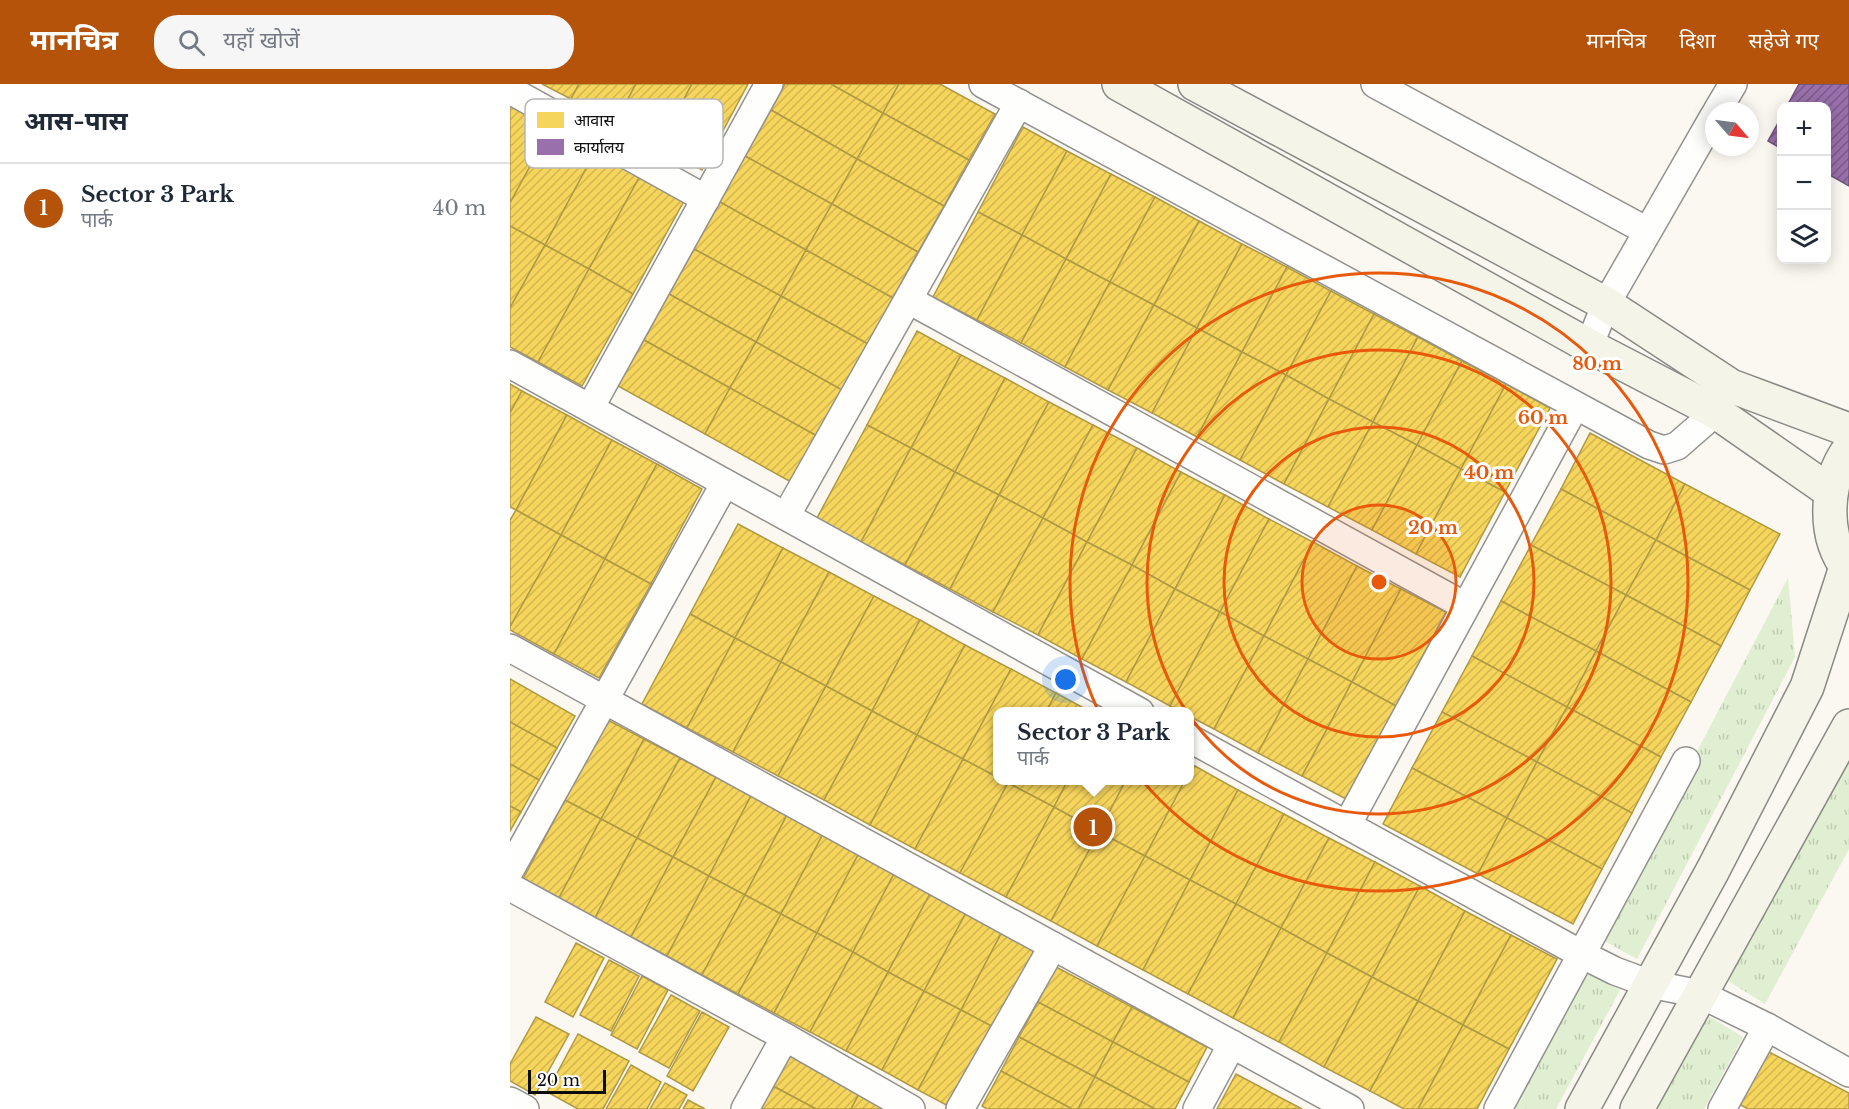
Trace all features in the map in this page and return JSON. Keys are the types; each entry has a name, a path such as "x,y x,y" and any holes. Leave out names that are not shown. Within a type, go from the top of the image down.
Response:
{"street":[{"path":"590,408 769,84"},
{"path":"983,84 1649,445 1664,450 1677,446 1716,412"},
{"path":"1119,84 1589,346 1716,412 1831,492"},
{"path":"1195,84 1606,304 1731,386 1849,430"},
{"path":"1375,84 1647,231"},
{"path":"1722,102 1733,84"},
{"path":"510,90 526,99"},
{"path":"786,516 1019,104"},
{"path":"1589,346 1606,304 1705,131"},
{"path":"650,168 706,199"},
{"path":"909,300 1465,606"},
{"path":"510,364 1133,707"},
{"path":"1347,825 1575,406"},
{"path":"1582,1109 1713,870 1807,687 1848,568 1835,543 1830,518 1831,492 1840,461 1849,449"},
{"path":"510,870 725,483"},
{"path":"510,648 1350,1109"},
{"path":"1636,1109 1849,726"},
{"path":"1194,741 1581,954 1615,971 1650,984 1700,994 1849,1073"},
{"path":"1498,1109 1686,761"},
{"path":"510,887 785,1037 911,1109"},
{"path":"960,1109 1053,946"},
{"path":"1722,1109 1767,1028"},
{"path":"745,1109 785,1037"},
{"path":"1197,1109 1232,1044"},
{"path":"510,1101 525,1109"}],"green space":[{"path":"1788,578 1795,657 1637,959 1599,938"},
{"path":"1849,750 1849,849 1765,1004 1722,977"},
{"path":"1583,971 1620,990 1556,1109 1508,1109"},
{"path":"1702,1012 1743,1037 1704,1109 1649,1109"}],"building: आवास":[{"path":"542,84 579,84 571,99"},
{"path":"579,84 636,84 628,99 571,99"},
{"path":"636,84 692,84 684,99 628,99"},
{"path":"692,84 748,84 723,131 723,99 684,99"},
{"path":"785,84 831,84 883,113 857,159 771,110"},
{"path":"831,84 899,84 883,113"},
{"path":"899,84 940,84 995,114 969,160 883,113"},
{"path":"510,105 525,113 525,168 529,168 510,203"},
{"path":"771,110 857,159 832,204 745,156"},
{"path":"883,113 969,160 944,206 857,159"},
{"path":"1023,127 1067,151 1022,235 978,212"},
{"path":"1067,151 1111,174 1066,259 1022,235"},
{"path":"745,156 832,204 806,250 720,202"},
{"path":"857,159 944,206 918,252 832,204"},
{"path":"529,168 586,168 545,245 510,226 510,203"},
{"path":"586,168 625,168 640,176 589,269 545,245"},
{"path":"1111,174 1155,197 1110,282 1066,259"},
{"path":"640,176 684,201 633,294 589,269"},
{"path":"1155,197 1199,221 1154,305 1110,282"},
{"path":"720,202 806,250 781,296 694,249"},
{"path":"832,204 918,252 893,298 806,250"},
{"path":"978,212 1022,235 977,320 933,297"},
{"path":"1199,221 1242,244 1197,328 1154,305"},
{"path":"510,226 545,245 510,308"},
{"path":"1022,235 1066,259 1021,343 977,320"},
{"path":"1242,244 1287,267 1242,352 1197,328"},
{"path":"545,245 589,269 538,362 510,347 510,308"},
{"path":"694,249 781,296 756,342 669,294"},
{"path":"806,250 893,298 868,344 781,296"},
{"path":"1066,259 1110,282 1065,367 1021,343"},
{"path":"1287,267 1331,291 1286,375 1242,352"},
{"path":"589,269 633,294 582,386 538,362"},
{"path":"1110,282 1154,305 1108,390 1065,367"},
{"path":"1331,291 1374,314 1329,399 1286,375"},
{"path":"669,294 756,342 730,388 644,340"},
{"path":"781,296 868,344 842,390 756,342"},
{"path":"1154,305 1197,328 1152,413 1108,390"},
{"path":"1374,314 1418,337 1373,422 1329,399"},
{"path":"1197,328 1242,352 1197,437 1152,413"},
{"path":"917,331 961,355 911,448 867,425"},
{"path":"1418,337 1462,361 1417,445 1373,422"},
{"path":"644,340 730,388 705,434 618,386"},
{"path":"756,342 842,390 817,436 730,388"},
{"path":"1242,352 1286,375 1240,460 1197,437"},
{"path":"961,355 1005,378 955,472 911,448"},
{"path":"1462,361 1506,384 1461,469 1417,445"},
{"path":"1286,375 1329,399 1284,484 1240,460"},
{"path":"1005,378 1049,402 999,495 955,472"},
{"path":"510,384 522,391 510,413"},
{"path":"1506,384 1550,408 1505,492 1461,469"},
{"path":"730,388 817,436 791,482 705,434"},
{"path":"522,391 567,415 516,510 510,507 510,413"},
{"path":"1329,399 1373,422 1328,507 1284,484"},
{"path":"1049,402 1093,425 1043,518 999,495"},
{"path":"567,415 612,440 561,535 516,510"},
{"path":"1373,422 1417,445 1372,530 1328,507"},
{"path":"867,425 911,448 861,542 817,518"},
{"path":"1093,425 1137,448 1087,542 1043,518"},
{"path":"1590,433 1685,484 1656,540 1561,489"},
{"path":"612,440 657,464 605,559 561,535"},
{"path":"1417,445 1461,469 1416,554 1372,530"},
{"path":"911,448 955,472 905,565 861,542"},
{"path":"1137,448 1181,472 1132,565 1087,542"},
{"path":"657,464 702,489 651,584 605,559"},
{"path":"1461,469 1505,492 1460,577 1416,554"},
{"path":"955,472 999,495 950,589 905,565"},
{"path":"1181,472 1225,495 1175,589 1132,565"},
{"path":"1685,484 1780,534 1750,590 1656,540"},
{"path":"1561,489 1656,540 1626,595 1531,545"},
{"path":"999,495 1043,518 993,612 950,589"},
{"path":"1225,495 1269,519 1220,612 1175,589"},
{"path":"516,510 561,535 510,627 510,520"},
{"path":"1043,518 1087,542 1038,635 993,612"},
{"path":"1269,519 1313,542 1264,636 1220,612"},
{"path":"738,524 783,548 735,638 690,614"},
{"path":"561,535 605,559 554,654 510,630 510,627"},
{"path":"1656,540 1750,590 1721,646 1626,595"},
{"path":"1087,542 1132,565 1082,659 1038,635"},
{"path":"1313,542 1357,566 1308,659 1264,636"},
{"path":"1531,545 1626,595 1596,651 1501,601"},
{"path":"783,548 829,572 781,662 735,638"},
{"path":"605,559 651,584 599,678 554,654"},
{"path":"1132,565 1175,589 1126,682 1082,659"},
{"path":"1357,566 1401,589 1352,682 1308,659"},
{"path":"829,572 874,596 826,686 781,662"},
{"path":"1175,589 1220,612 1170,706 1126,682"},
{"path":"1401,589 1446,612 1396,706 1352,682"},
{"path":"1626,595 1721,646 1691,702 1596,651"},
{"path":"874,596 920,620 872,711 826,686"},
{"path":"1501,601 1596,651 1567,707 1472,656"},
{"path":"1220,612 1264,636 1214,729 1194,719 1194,707 1170,706"},
{"path":"690,614 735,638 687,728 642,704"},
{"path":"920,620 965,645 917,735 872,711"},
{"path":"1264,636 1308,659 1258,753 1214,729"},
{"path":"735,638 781,662 733,752 687,728"},
{"path":"965,645 1011,669 963,759 917,735"},
{"path":"1596,651 1691,702 1661,757 1567,707"},
{"path":"1472,656 1567,707 1537,762 1442,712"},
{"path":"1308,659 1352,682 1302,776 1258,753"},
{"path":"781,662 826,686 778,776 733,752"},
{"path":"1011,669 1056,693 1049,707 993,707 993,775 963,759"},
{"path":"510,679 575,716 557,748 510,722"},
{"path":"1352,682 1396,706 1346,799 1302,776"},
{"path":"826,686 872,711 824,800 778,776"},
{"path":"1056,693 1082,707 1049,707"},
{"path":"1567,707 1661,757 1632,813 1537,762"},
{"path":"872,711 917,735 870,825 824,800"},
{"path":"1442,712 1537,762 1507,818 1412,768"},
{"path":"608,720 644,739 601,819 565,800"},
{"path":"510,722 557,748 539,780 510,764"},
{"path":"917,735 963,759 915,849 870,825"},
{"path":"644,739 680,758 637,838 601,819"},
{"path":"680,758 716,777 673,857 637,838"},
{"path":"963,759 993,775 993,785 1007,785 960,873 915,849"},
{"path":"1537,762 1632,813 1602,869 1507,818"},
{"path":"510,764 539,780 521,812 510,806"},
{"path":"1194,766 1238,790 1190,880 1145,856 1182,785 1194,785"},
{"path":"1412,768 1507,818 1478,874 1383,824"},
{"path":"716,777 751,796 709,876 673,857"},
{"path":"1007,785 1012,785 1054,807 1006,897 960,873"},
{"path":"1012,785 1065,785 1054,807"},
{"path":"1065,785 1123,785 1099,832 1054,807"},
{"path":"1123,785 1182,785 1145,856 1099,832"},
{"path":"1238,790 1284,814 1236,904 1190,880"},
{"path":"751,796 787,815 745,895 709,876"},
{"path":"565,800 601,819 559,898 523,879"},
{"path":"510,806 521,812 510,831"},
{"path":"1054,807 1099,832 1051,921 1006,897"},
{"path":"1284,814 1329,838 1281,928 1236,904"},
{"path":"787,815 823,834 781,914 745,895"},
{"path":"1507,818 1602,869 1573,924 1478,874"},
{"path":"601,819 637,838 595,918 559,898"},
{"path":"1099,832 1145,856 1097,946 1051,921"},
{"path":"823,834 859,853 817,933 781,914"},
{"path":"637,838 673,857 631,937 595,918"},
{"path":"1329,838 1375,862 1327,953 1281,928"},
{"path":"859,853 895,872 853,952 817,933"},
{"path":"1145,856 1190,880 1143,970 1097,946"},
{"path":"673,857 709,876 667,956 631,937"},
{"path":"1375,862 1420,886 1372,977 1327,953"},
{"path":"895,872 931,892 888,972 853,952"},
{"path":"709,876 745,895 702,975 667,956"},
{"path":"1190,880 1236,904 1188,994 1143,970"},
{"path":"1420,886 1465,911 1418,1001 1372,977"},
{"path":"931,892 967,911 924,991 888,972"},
{"path":"745,895 781,914 738,994 702,975"},
{"path":"1236,904 1281,928 1233,1018 1188,994"},
{"path":"967,911 1003,930 961,1010 924,991"},
{"path":"1465,911 1511,935 1463,1025 1418,1001"},
{"path":"781,914 817,933 774,1013 738,994"},
{"path":"1281,928 1327,953 1279,1042 1233,1018"},
{"path":"1003,930 1039,949 997,1029 961,1010"},
{"path":"817,933 853,952 810,1032 774,1013"},
{"path":"1511,935 1557,959 1509,1049 1463,1025"},
{"path":"576,943 604,958 573,1017 545,1002"},
{"path":"853,952 888,972 846,1051 810,1032"},
{"path":"1327,953 1372,977 1324,1067 1279,1042"},
{"path":"609,960 639,976 611,1031 580,1015"},
{"path":"1056,967 1132,1007 1113,1042 1038,1002"},
{"path":"888,972 924,991 882,1070 846,1051"},
{"path":"642,976 668,990 637,1049 611,1035"},
{"path":"1372,977 1418,1001 1370,1091 1324,1067"},
{"path":"924,991 961,1010 918,1090 882,1070"},
{"path":"671,995 700,1011 669,1068 639,1052"},
{"path":"1418,1001 1463,1025 1418,1109 1404,1109 1370,1091"},
{"path":"1038,1002 1113,1042 1095,1077 1019,1037"},
{"path":"1132,1007 1207,1047 1189,1082 1113,1042"},
{"path":"961,1010 997,1029 954,1109 918,1090"},
{"path":"702,1012 729,1027 693,1091 667,1076"},
{"path":"536,1017 569,1034 535,1095 510,1081 510,1064"},
{"path":"1463,1025 1509,1049 1477,1109 1418,1109"},
{"path":"578,1034 629,1061 603,1109 578,1109 547,1092"},
{"path":"1019,1037 1095,1077 1078,1109 1072,1109 1001,1071"},
{"path":"1113,1042 1189,1082 1175,1109 1155,1109 1095,1077"},
{"path":"1765,1050 1849,1093 1849,1109 1748,1109 1737,1103"},
{"path":"787,1053 860,1092 851,1109 816,1109 771,1085"},
{"path":"631,1065 661,1082 647,1109 606,1109"},
{"path":"1001,1071 1072,1109 987,1109 982,1106"},
{"path":"1236,1074 1302,1109 1217,1109"},
{"path":"1095,1077 1155,1109 1078,1109"},
{"path":"665,1083 687,1095 679,1109 650,1109"},
{"path":"771,1085 816,1109 758,1109"},
{"path":"860,1092 893,1109 851,1109"},
{"path":"688,1100 705,1109 683,1109"}],"building: कार्यालय":[{"path":"1799,84 1849,84 1849,186 1831,176 1831,102 1789,102"},
{"path":"1777,125 1777,146 1768,141"}],"place":[{"name":"Sector 3 Park","path":"1093,827"}]}
